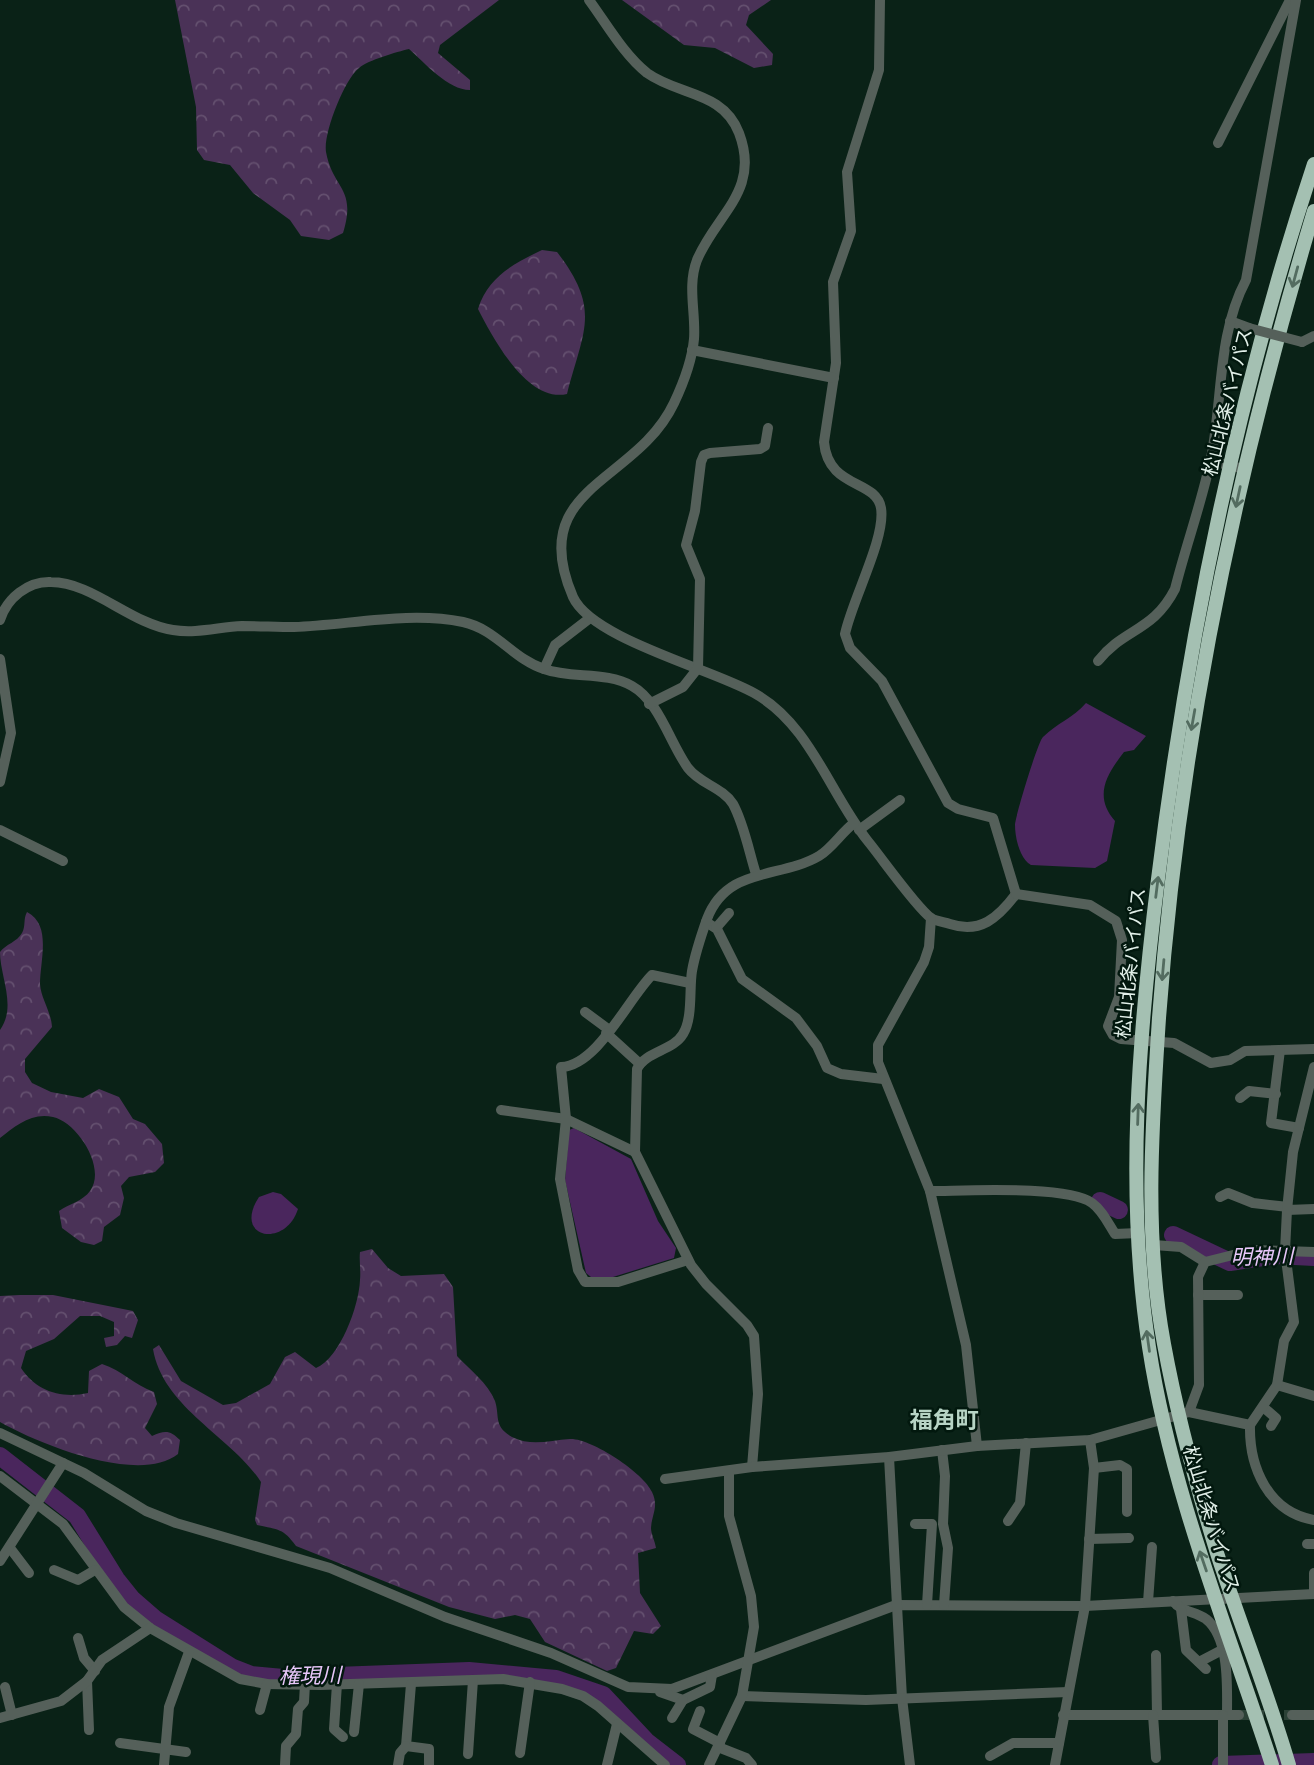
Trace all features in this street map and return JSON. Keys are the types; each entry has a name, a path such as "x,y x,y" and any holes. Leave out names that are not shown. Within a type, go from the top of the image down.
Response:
{"highway":[{"name":"松山北条バイパス","path":"1272,1765 1181,1493 1162,1420 1149,1345 1138,1233 1141,1042 1179,725 1282,268 1314,164"},
{"name":"松山北条バイパス","path":"1289,1765 1197,1487 1184,1413 1162,1330 1154,1245 1151,1166 1157,1042 1170,902 1191,729 1237,468 1314,211"}],"street":[{"path":"589,0 648,73 707,98 724,109 741,136 744,159 740,193 705,242 695,264 692,280 692,350 675,402 655,435 585,493 566,516 560,545 573,596 590,618 615,633 755,693 784,716 827,775 856,827 931,918 974,928 991,921 1016,894"},
{"path":"880,0 879,70 847,172 851,231 833,282 837,345 825,430 825,453 834,471 875,495 881,506 879,534 845,634 850,648 882,681 948,803 958,809 993,818 1016,894"},
{"path":"1218,143 1290,0"},
{"path":"1098,661 1110,649 1154,620 1166,608 1175,589 1210,461 1223,386 1223,348 1237,298 1247,280 1296,0"},
{"path":"1230,321 1302,342 1314,337"},
{"path":"692,350 834,378"},
{"path":"649,704 683,687 698,668 699,579 686,545 695,511 701,462 705,455 710,453 760,449 765,446 768,428"},
{"path":"1210,461 1237,468"},
{"path":"0,620 4,608 19,593 29,587 51,582 78,588 146,622 180,631 451,620 489,632 529,663 544,669 577,677 621,680 639,690 693,774 723,793 734,806 756,874"},
{"path":"544,669 555,645 590,618"},
{"path":"0,659 11,733 0,782"},
{"path":"640,1064 674,1043 685,1032 690,983 726,893 756,874 820,855 856,827 900,800"},
{"path":"0,830 63,861"},
{"path":"1016,894 1090,905 1116,921 1122,940 1119,997 1108,1026 1113,1035 1141,1042 1174,1043 1211,1063 1230,1060 1245,1051 1314,1049"},
{"path":"711,925 729,913"},
{"path":"931,918 929,947 924,962 878,1045 878,1062 930,1191 966,1345 977,1446"},
{"path":"711,925 742,979 796,1018 817,1046 827,1068 841,1074 883,1079"},
{"path":"688,1260 618,1282 593,1284 580,1277 560,1179 566,1119 561,1067 582,1062 625,1013 652,975 690,983"},
{"path":"585,1012 640,1064 635,1152 688,1260 706,1284 747,1325 754,1336 758,1394 752,1467"},
{"path":"1280,1050 1271,1123 1299,1128"},
{"path":"1314,1067 1310,1100 1293,1152 1288,1208 1285,1251 1295,1312 1294,1322 1284,1341 1276,1385 1250,1425 1253,1458 1266,1488 1288,1510 1314,1520"},
{"path":"1240,1098 1249,1091 1276,1094"},
{"path":"501,1110 566,1119 635,1152"},
{"path":"930,1191 1029,1191 1077,1196 1092,1203 1115,1234 1138,1233"},
{"path":"1220,1197 1228,1193 1253,1203 1314,1209"},
{"path":"1154,1245 1181,1247 1210,1260"},
{"path":"1184,1413 1199,1385 1198,1277 1210,1260 1253,1250 1314,1252"},
{"path":"1199,1295 1238,1295"},
{"path":"1276,1385 1314,1396"},
{"path":"1263,1407 1276,1418 1271,1426"},
{"path":"665,1479 752,1467 889,1457 977,1446 1090,1440 1184,1413 1250,1425"},
{"path":"0,1433 63,1463 146,1511 176,1523 330,1568 445,1617 551,1653 628,1687 659,1691 683,1700"},
{"path":"1055,1765 1084,1606 1094,1468 1090,1440"},
{"path":"1008,1521 1020,1503 1026,1443"},
{"path":"942,1450 946,1476 943,1524 947,1548 944,1605"},
{"path":"889,1457 902,1698 911,1765"},
{"path":"0,1561 40,1503 63,1463"},
{"path":"1094,1468 1120,1465 1128,1469 1128,1512"},
{"path":"709,1765 742,1696 754,1611 729,1516 729,1472"},
{"path":"0,1476 40,1503 63,1524 124,1607 150,1628 240,1679 267,1684 411,1684 473,1680 530,1682 583,1696 664,1765"},
{"path":"915,1524 932,1524 927,1605"},
{"path":"1090,1539 1129,1538"},
{"path":"10,1548 29,1573"},
{"path":"1149,1602 1152,1548"},
{"path":"56,1575 78,1580 95,1570"},
{"path":"659,1691 748,1662 896,1605 1084,1606 1314,1594 1314,1573"},
{"path":"1172,1601 1181,1609 1206,1619 1214,1629 1227,1665 1223,1761"},
{"path":"1181,1609 1186,1650 1203,1666 1222,1650"},
{"path":"0,1718 61,1701 87,1681 102,1660 150,1628"},
{"path":"78,1638 84,1658 95,1671"},
{"path":"164,1765 169,1707 189,1652"},
{"path":"1156,1655 1156,1758"},
{"path":"672,1718 683,1700 710,1687 712,1675"},
{"path":"468,1754 473,1680"},
{"path":"87,1681 89,1730"},
{"path":"520,1753 530,1682"},
{"path":"260,1710 267,1684"},
{"path":"285,1765 286,1746 296,1734 298,1709 304,1702 305,1684"},
{"path":"337,1684 334,1729 343,1737"},
{"path":"354,1732 359,1684"},
{"path":"398,1765 400,1753 406,1745 411,1684"},
{"path":"5,1687 12,1715"},
{"path":"742,1696 902,1698 1068,1692"},
{"path":"700,1711 693,1729 746,1758 752,1765"},
{"path":"1063,1714 1239,1715"},
{"path":"1292,1715 1314,1715"},
{"path":"607,1765 617,1724"},
{"path":"120,1743 186,1752"},
{"path":"990,1756 1013,1743 1059,1743"},
{"path":"406,1745 429,1749 429,1765"}],"green space":[{"path":"175,0 499,0 440,45 438,53 470,80 470,90 445,81 409,49 369,62 353,74 336,108 326,144 329,165 346,197 347,206 343,233 329,240 301,236 290,220 253,193 230,165 204,160 197,150 196,107"},
{"path":"622,0 771,0 749,15 746,25 773,54 772,65 754,68 715,48 684,45"},
{"path":"542,250 557,252 580,290 584,306 583,337 567,394 552,394 538,389 525,379 502,351 478,309 482,298 495,280 512,266"},
{"path":"27,912 40,925 42,934 40,984 52,1027 25,1059 25,1072 32,1083 51,1092 83,1098 99,1089 119,1097 133,1119 145,1124 162,1144 164,1163 155,1172 129,1177 121,1186 124,1198 120,1215 104,1227 102,1241 94,1245 81,1242 62,1228 59,1211 84,1197 94,1181 92,1159 80,1137 62,1121 38,1116 24,1121 0,1138 0,1030 5,1021 7,1001 0,952 22,933"},
{"path":"372,1249 388,1268 401,1276 444,1274 453,1287 457,1356 492,1394 498,1420 506,1433 527,1442 570,1439 591,1444 628,1467 652,1492 655,1506 651,1528 656,1548 638,1553 640,1593 661,1626 653,1634 634,1631 616,1668 607,1671 545,1642 530,1619 515,1615 495,1619 449,1607 296,1546 280,1531 257,1525 255,1520 261,1482 233,1450 184,1405 159,1370 153,1349 159,1345 181,1381 223,1405 236,1403 270,1384 285,1357 295,1352 316,1368 333,1354 347,1330 359,1291 360,1252"},
{"path":"53,1295 133,1311 138,1320 132,1338 125,1336 117,1345 106,1347 104,1338 114,1336 114,1322 100,1316 80,1316 54,1339 26,1351 21,1368 42,1388 68,1395 88,1393 89,1371 102,1364 116,1370 154,1392 157,1404 145,1428 152,1436 167,1432 180,1440 178,1454 161,1462 139,1465 115,1463 63,1450 0,1422 0,1296"}],"shaded area":[{"path":"1086,703 1146,736 1134,750 1124,752 1105,785 1105,803 1115,821 1107,861 1095,868 1031,865 1019,848 1015,825 1032,764 1043,737"},
{"path":"574,1128 631,1159 658,1221 676,1248 674,1258 613,1277 591,1277 586,1273 565,1180 569,1130"},
{"path":"273,1192 281,1194 298,1209 283,1230 273,1234 256,1229 252,1222 252,1211 259,1197"}],"waterway":[{"name":"明神川","path":"1100,1201 1119,1210"},
{"name":"明神川","path":"1173,1235 1230,1262 1276,1255 1314,1257"},
{"name":"権現川","path":"0,1456 77,1516 116,1579 132,1599 155,1619 233,1668 251,1675 283,1678 469,1671 556,1679 603,1695 646,1741 677,1765"},
{"name":"権現川","path":"1221,1765 1314,1762"}],"tunnel":[{"path":"1239,1715 1292,1715"}],"district":[{"name":"福角町","path":"944,1420"}]}
